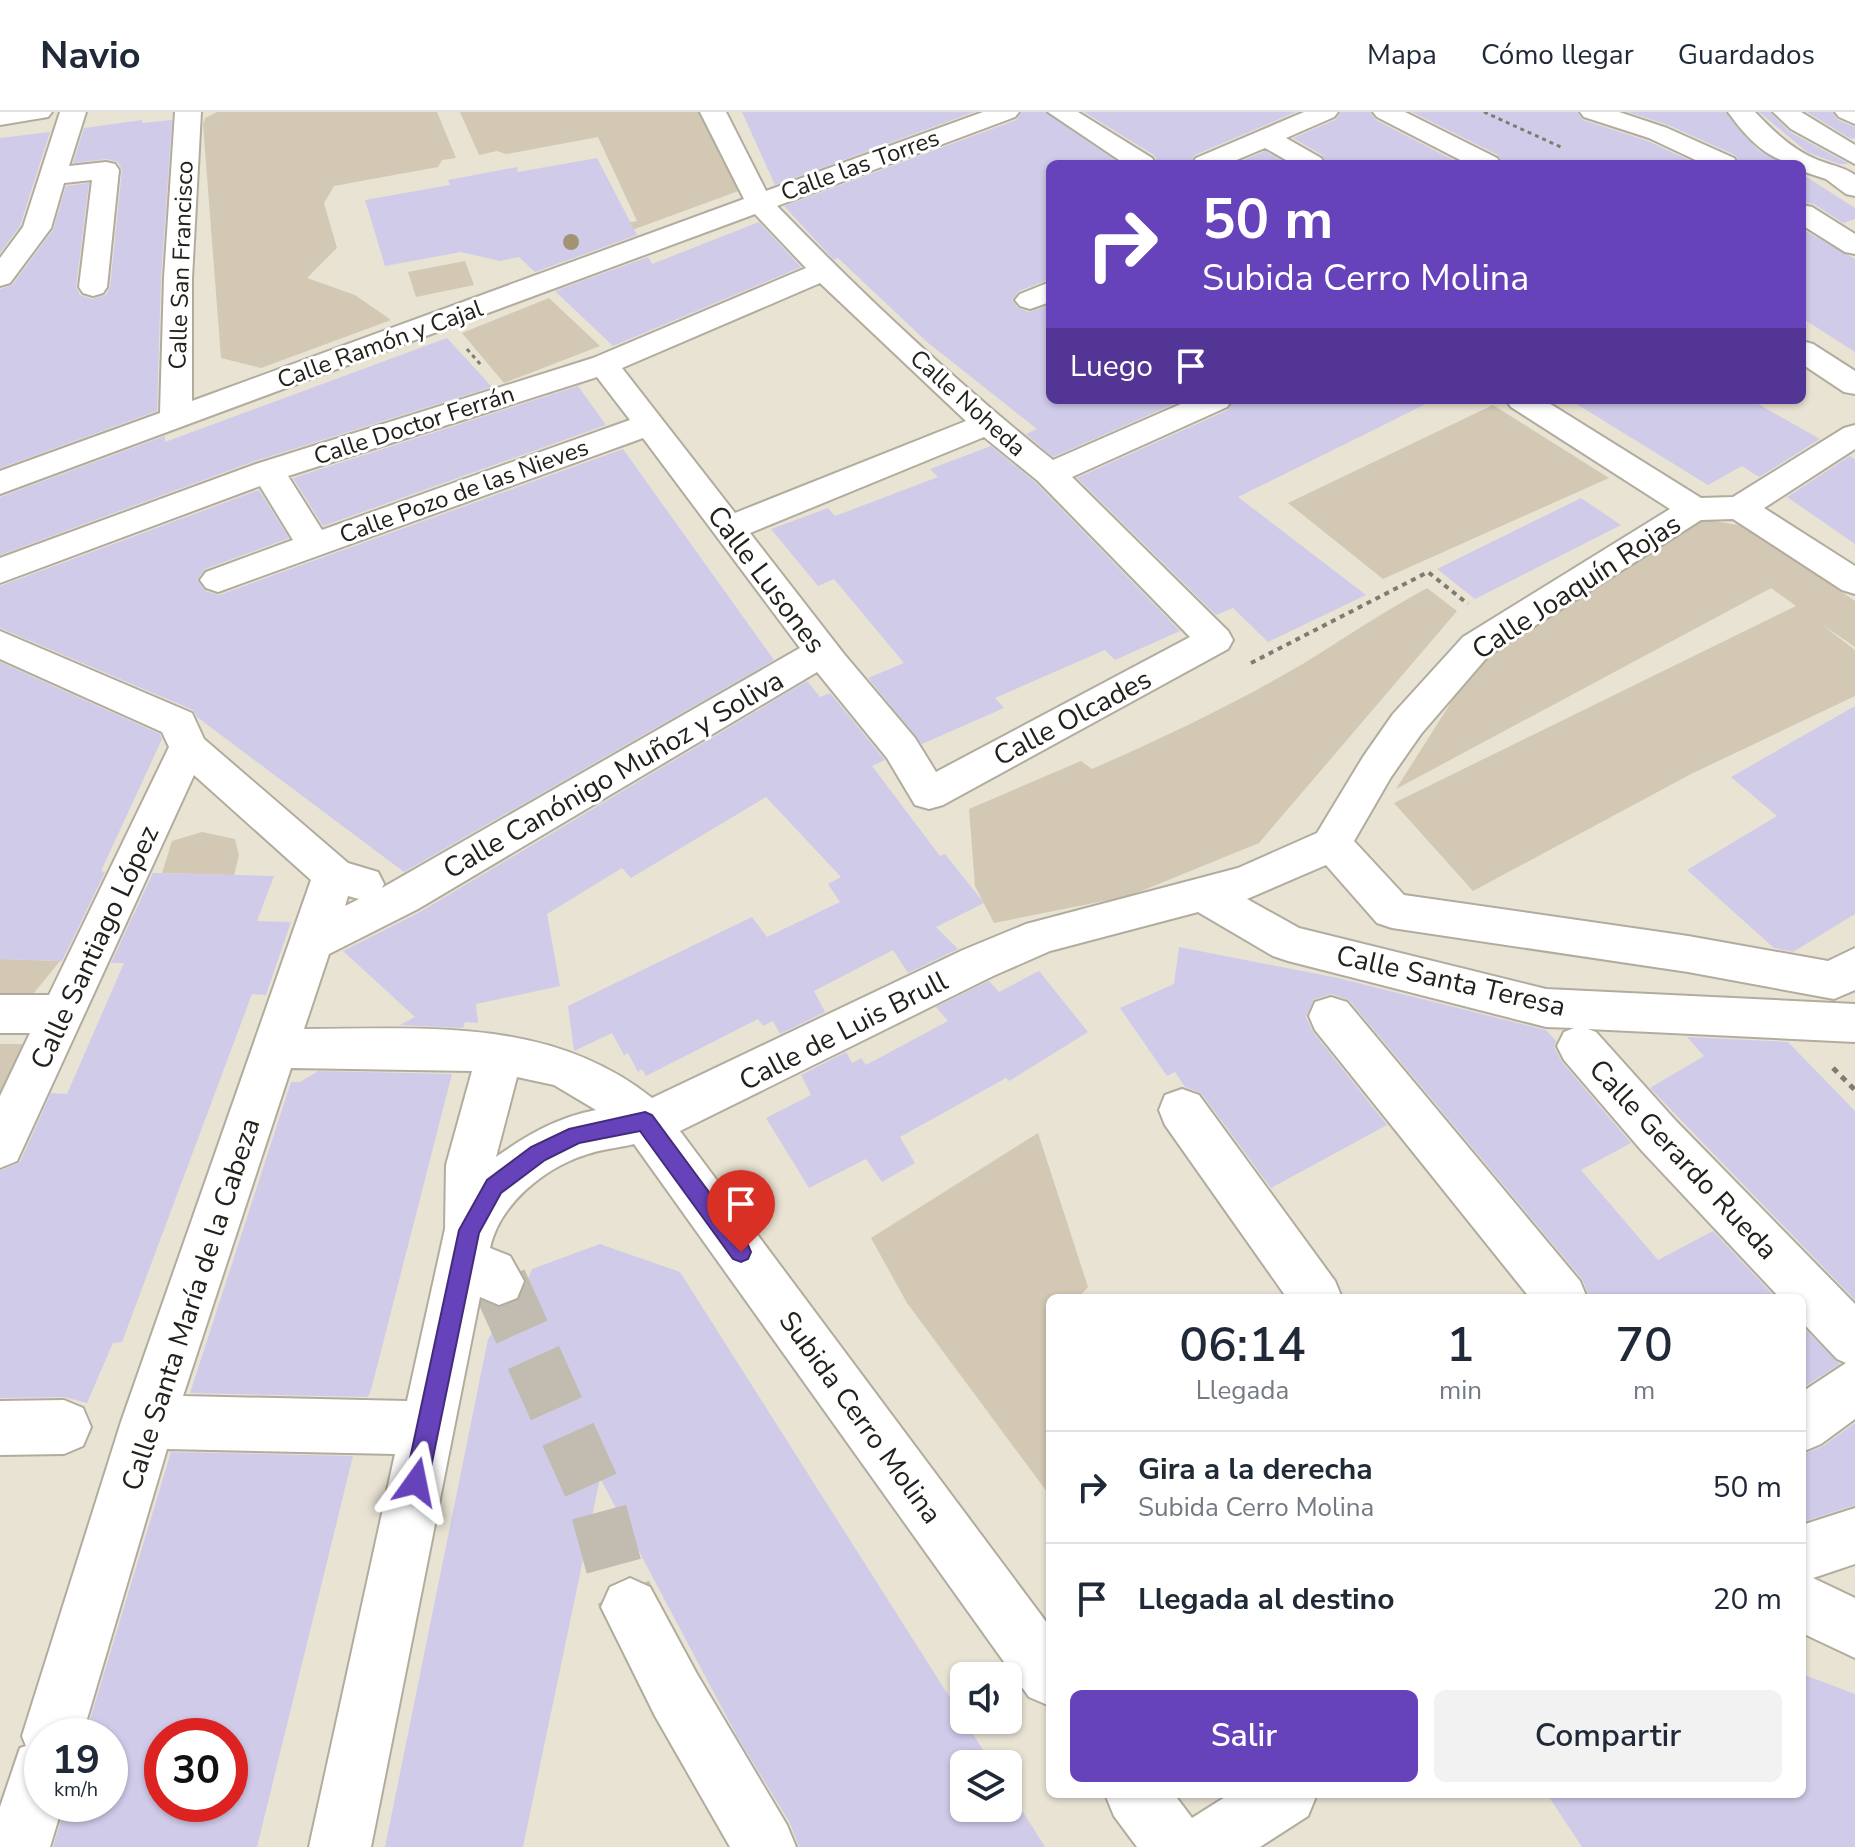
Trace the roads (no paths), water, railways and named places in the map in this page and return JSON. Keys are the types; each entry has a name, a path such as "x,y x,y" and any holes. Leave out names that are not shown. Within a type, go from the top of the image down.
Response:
{"street":[{"path":"0,117 39,112"},
{"path":"0,277 37,228 73,112"},
{"name":"Calle San Francisco","path":"176,419 178,278 188,112"},
{"name":"Calle Noheda","path":"713,112 759,203 824,271 988,424 1050,474 1215,640"},
{"name":"Calle las Torres","path":"759,203 1006,112"},
{"path":"1061,112 1137,160"},
{"path":"1215,160 1325,112"},
{"path":"1386,112 1480,160"},
{"path":"1593,112 1658,133 1716,160"},
{"path":"1741,112 1774,147 1800,160"},
{"path":"1786,112 1800,124 1855,156"},
{"path":"1848,112 1855,116"},
{"path":"1267,138 1305,160"},
{"path":"734,156 755,171 772,177 817,180"},
{"path":"1806,163 1834,172 1855,188"},
{"path":"55,176 106,170 93,287"},
{"name":"Calle Ramón y Cajal","path":"0,483 759,203"},
{"path":"1806,215 1854,245"},
{"name":"Calle Doctor Ferrán","path":"0,571 268,471 604,365 824,271"},
{"path":"1806,353 1855,385"},
{"name":"Calle Lusones","path":"604,365 822,652 901,748 929,794"},
{"path":"1050,474 1207,404"},
{"path":"1528,404 1694,509 1740,508 1855,435"},
{"name":"Calle Pozo de las Nieves","path":"218,580 650,424"},
{"path":"728,529 988,424"},
{"name":"Calle Pozo de las Nieves","path":"268,471 313,544"},
{"path":"1740,508 1855,582"},
{"name":"Calle Joaquín Rojas","path":"1332,844 1377,767 1407,724 1476,646 1694,509"},
{"name":"Calle Olcades","path":"929,794 1215,640"},
{"path":"0,644 178,723 188,747 334,875 403,897"},
{"name":"Calle Canónigo Muñoz y Soliva","path":"312,942 403,897 822,652"},
{"name":"Calle Santiago López","path":"0,1146 188,747"},
{"path":"1204,895 1275,871 1332,844 1392,911 1688,954 1834,981 1855,966"},
{"name":"Calle Santa María de la Cabeza","path":"58,1718 148,1422 334,875"},
{"name":"Calle de Luis Brull","path":"477,1258 494,1187 538,1154 576,1135 645,1121 720,1092 978,963 1041,936 1204,895"},
{"name":"Calle Santa Teresa","path":"1204,895 1288,943 1546,1008 1855,1023"},
{"path":"0,1014 61,1014"},
{"path":"1331,1016 1559,1294"},
{"name":"Calle Gerardo Rueda","path":"1580,1046 1659,1136 1855,1341"},
{"name":"Subida Cerro Molina","path":"276,1048 516,1056 570,1072 624,1103 645,1121 1046,1671"},
{"path":"340,1847 427,1428 477,1258 470,1165 500,1054"},
{"path":"1182,1110 1314,1294"},
{"path":"1806,1422 1855,1386"},
{"path":"148,1422 427,1428"},
{"path":"0,1428 64,1427"},
{"path":"1806,1552 1855,1536"},
{"path":"1806,1604 1855,1629"},
{"path":"630,1607 676,1695 765,1847"},
{"path":"1139,1798 1175,1847"},
{"path":"1203,1847 1280,1798"},
{"path":"19,1847 26,1822"}],"tunnel":[{"path":"499,1281 593,1490 617,1578 630,1607"}]}
